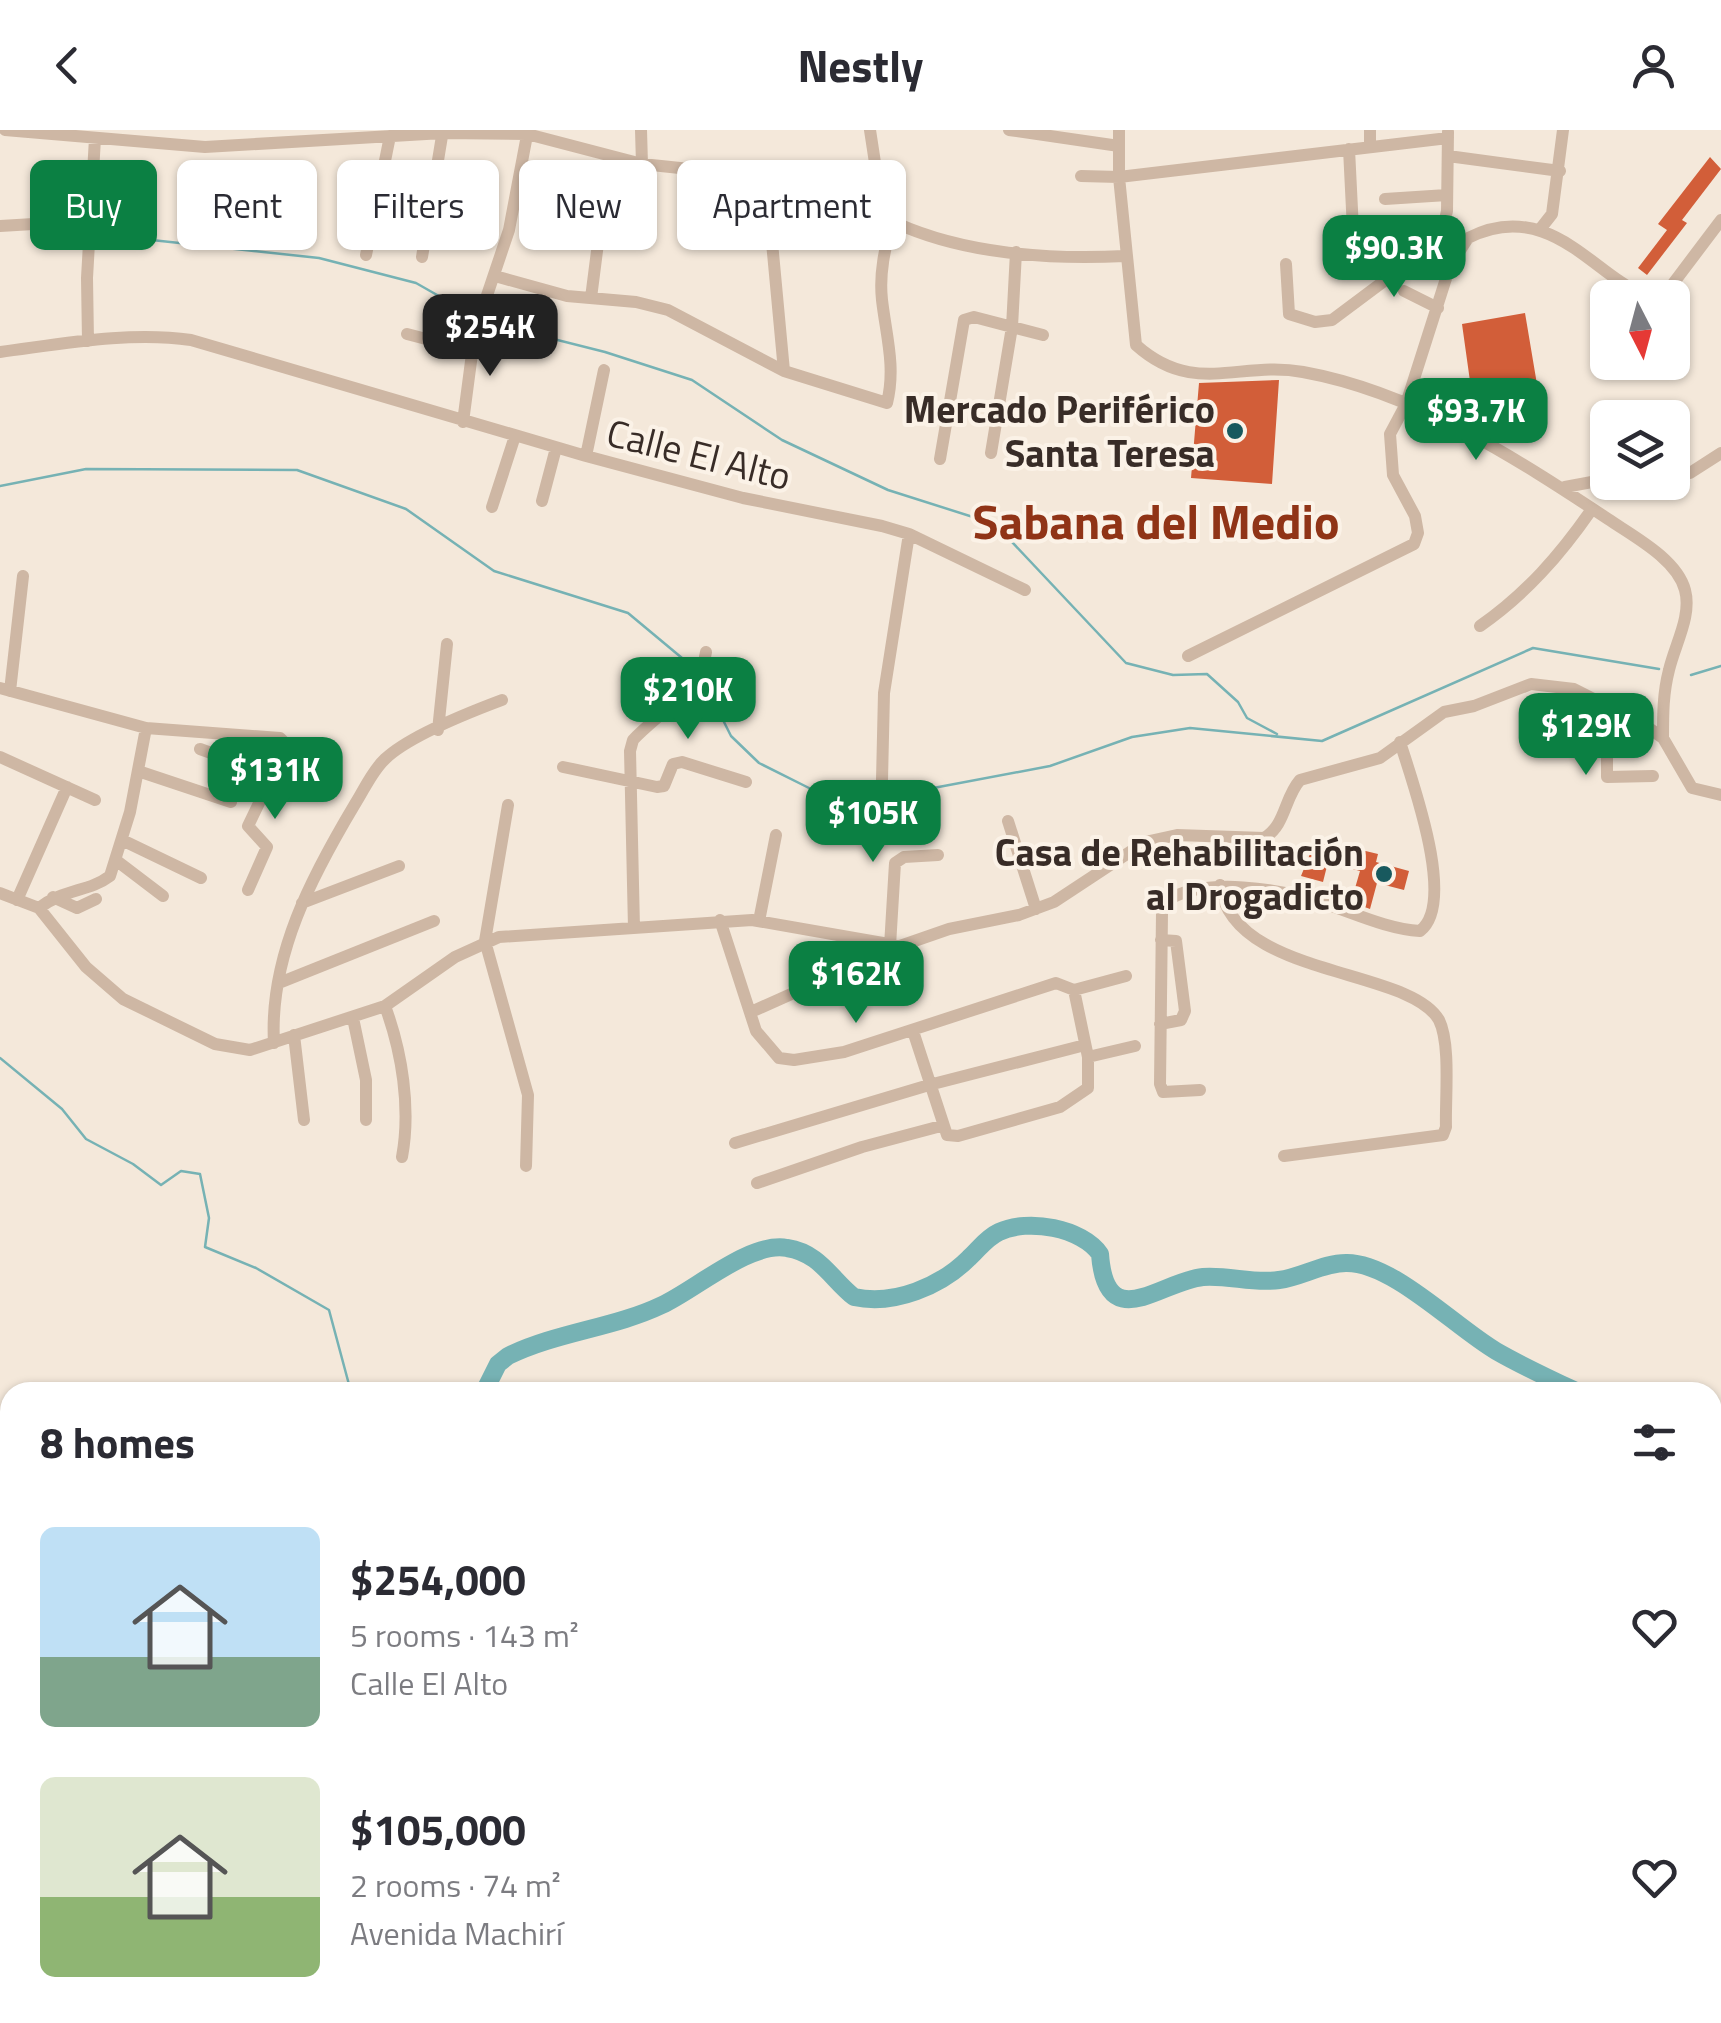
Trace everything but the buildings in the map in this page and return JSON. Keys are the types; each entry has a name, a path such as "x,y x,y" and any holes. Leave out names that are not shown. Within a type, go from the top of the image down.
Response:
{"street":[{"path":"5,130 95,138 136,136 205,148 343,134 528,132 623,160"},
{"path":"205,148 207,130"},
{"path":"641,130 642,160"},
{"path":"870,130 876,160"},
{"path":"1010,130 1119,146"},
{"path":"1119,130 1125,256 1136,345 1166,366 1189,372 1299,371 1406,404 1565,487 1650,549 1684,584 1688,602 1664,689 1662,738"},
{"path":"1370,130 1370,145"},
{"path":"1541,228 1552,214 1563,130"},
{"path":"422,257 443,132"},
{"path":"463,422 475,331 495,276 528,132"},
{"path":"1081,176 1119,177 1448,134 1446,224 1434,244 1332,320 1315,322 1289,314 1286,264"},
{"path":"366,255 390,136"},
{"path":"94,160 95,138"},
{"path":"1349,149 1354,250"},
{"path":"1448,156 1560,171"},
{"path":"590,298 609,157"},
{"path":"1385,199 1447,195"},
{"path":"1188,656 1414,544 1418,533 1415,516 1393,474 1390,434 1406,404 1450,266 1468,238 1519,225 1541,228 1564,239 1626,285 1657,296 1669,289 1721,220"},
{"path":"0,226 30,224"},
{"path":"906,224 982,248 1125,256"},
{"path":"88,341 90,250"},
{"path":"773,250 784,371"},
{"path":"495,276 567,296 636,302 668,310 784,371 888,403 892,376 882,299 883,250"},
{"path":"991,454 1012,327 1016,252"},
{"path":"1404,291 1438,308"},
{"path":"940,459 964,320 974,318 1044,335"},
{"path":"407,334 472,350"},
{"name":"Calle El Alto","path":"0,352 88,341 190,340 556,448 743,498 910,534 1026,590"},
{"path":"586,456 604,370"},
{"path":"492,507 515,436"},
{"path":"542,500 556,448"},
{"path":"1690,472 1721,453"},
{"path":"1565,487 1590,482"},
{"path":"1480,626 1526,590 1569,542 1592,508"},
{"path":"882,780 884,692 910,534"},
{"path":"22,576 5,690 146,728 280,738 285,743 248,826 266,847 248,890"},
{"path":"438,730 447,644"},
{"path":"634,928 628,780 633,740 691,683 705,658"},
{"path":"647,664 691,683"},
{"path":"67,788 6,899 40,908 96,977 141,1010 223,1047 250,1050 385,1006 485,941 520,934 720,920 759,921 890,946 1036,909 1071,892 1144,842 1166,836 1264,838 1279,826 1292,789 1300,780 1380,758 1444,712 1531,684 1574,689 1612,706 1662,738 1692,788 1721,795"},
{"path":"274,1043 273,1020 281,966 302,903 382,762 502,700"},
{"path":"1612,706 1607,724 1607,777 1653,776"},
{"path":"40,908 53,897 101,883 110,876 122,840 146,728"},
{"path":"230,760 240,736"},
{"path":"1200,1090 1163,1092 1160,1084 1161,940 1166,901 1193,888 1220,885 1317,901 1420,931 1428,925 1435,874 1400,742"},
{"path":"200,749 258,770"},
{"path":"0,757 95,800"},
{"path":"564,768 664,786 673,764 682,762 746,782"},
{"path":"138,772 231,802"},
{"path":"508,805 485,941 528,1095 526,1166"},
{"path":"1008,820 1036,909"},
{"path":"759,921 776,835"},
{"path":"122,840 201,878"},
{"path":"890,946 895,862 904,857 938,856"},
{"path":"117,860 164,896"},
{"path":"302,903 400,866"},
{"path":"1220,885 1223,904 1254,934 1294,958 1418,1000 1439,1021 1444,1038 1443,1136 1284,1156"},
{"path":"53,897 77,908 96,899"},
{"path":"279,983 434,920"},
{"path":"720,920 751,1012 766,1046 779,1058 794,1060 844,1052 1056,983 1074,990 1126,976"},
{"path":"1160,1024 1181,1020 1185,1012 1176,941 1161,940"},
{"path":"751,1012 827,978"},
{"path":"913,1031 942,1126 947,1135 958,1136 1060,1107 1088,1088 1086,1051 1074,990"},
{"path":"385,1006 404,1096 402,1156"},
{"path":"353,1018 366,1080 366,1120"},
{"path":"294,1036 304,1120"},
{"path":"735,1142 929,1084 1086,1051 1135,1046"},
{"path":"757,1183 862,1147 942,1126"}],"waterway":[{"path":"157,241 319,258 416,283 474,316"},
{"path":"486,322 605,352 692,380 782,440 888,490 995,524 1126,663 1173,675 1207,674 1238,702 1247,718 1277,734"},
{"path":"0,486 86,469 297,470 406,509 494,571 628,613 694,668"},
{"path":"702,678 731,736 759,763 809,788 862,823 928,789 1050,766 1132,737 1190,728 1322,741 1533,648 1659,669"},
{"path":"1691,675 1721,666"},
{"path":"0,1058 62,1109 86,1139 133,1164 161,1185 181,1171 200,1174 209,1218 205,1247 256,1268 329,1310 348,1382"},
{"path":"489,1382 498,1364 508,1356 644,1313 756,1252 772,1248 798,1251 817,1261 854,1297 885,1299 931,1285 958,1268 994,1234 1024,1226 1054,1228 1092,1245 1100,1254 1104,1279 1113,1293 1124,1299 1203,1277 1270,1281 1337,1264 1364,1266 1403,1284 1496,1351 1557,1382"}],"place":[{"name":"Mercado Periférico Santa Teresa","path":"1235,431"},
{"name":"Casa de Rehabilitación al Drogadicto","path":"1384,874"}],"district":[{"name":"Sabana del Medio","path":"1156,521"}]}
